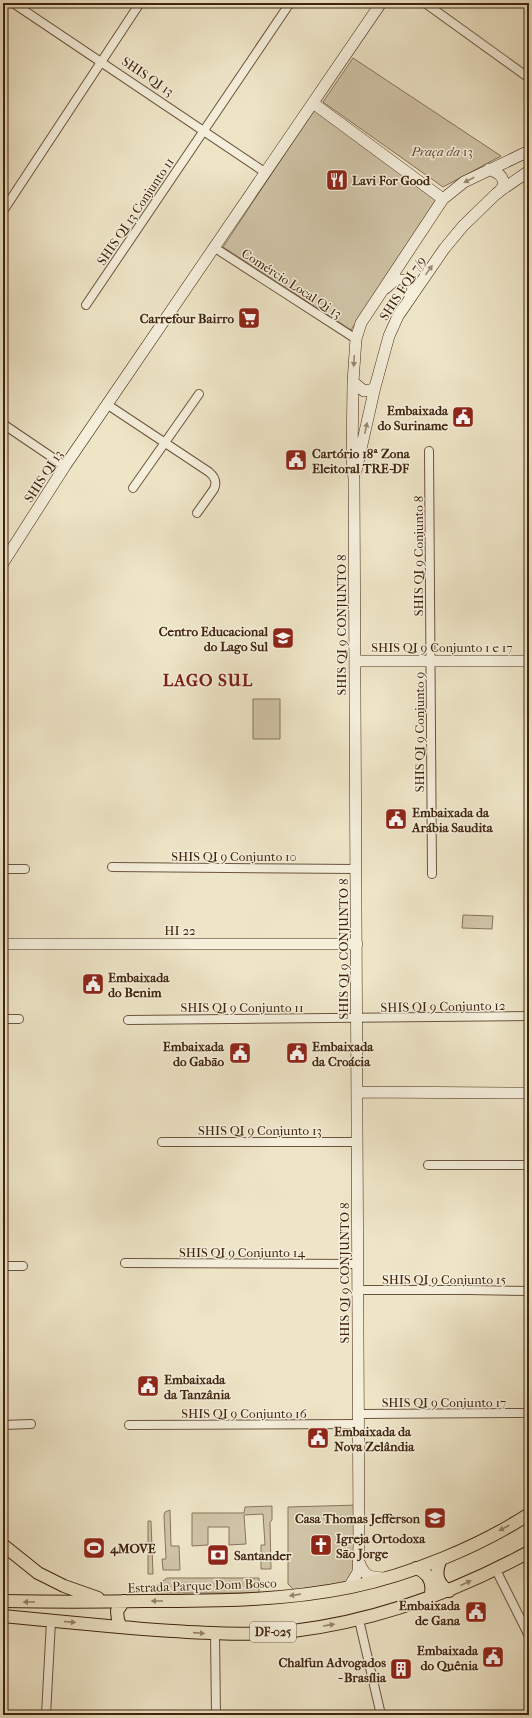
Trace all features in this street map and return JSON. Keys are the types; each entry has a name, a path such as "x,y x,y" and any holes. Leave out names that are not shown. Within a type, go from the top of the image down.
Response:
{"main road":[{"name":"Estrada Parque Dom Bosco","path":"3,1602 210,1601 262,1598 349,1587 384,1578 441,1559 479,1541 529,1514"},
{"path":"3,1545 38,1573 64,1586 107,1601"},
{"name":"DF-025","path":"3,1616 215,1634 292,1631 359,1620 430,1598 496,1570 529,1552"},
{"path":"441,1559 438,1566 438,1579 440,1584 449,1591"},
{"path":"416,1568 426,1572 430,1579 432,1586 430,1598"},
{"path":"121,1627 118,1620 117,1611 124,1602"}],"street":[{"name":"SHIS QI 13","path":"13,3 266,173"},
{"path":"3,211 140,3"},
{"name":"SHIS QI 13 Conjunto 11","path":"86,305 290,3"},
{"name":"SHIS QI 13","path":"3,563 65,466 381,3"},
{"path":"425,3 529,78"},
{"path":"313,104 443,199"},
{"path":"354,479 352,458 353,382 356,339 361,323 375,299 443,199 464,182 529,151"},
{"path":"489,169 498,173 503,180 504,185 497,193"},
{"name":"SHIS EQI 7/9","path":"354,479 375,387 389,336 398,316 410,297 463,226 497,193 529,171"},
{"name":"Comércio Local Qi 13","path":"215,248 356,339"},
{"path":"375,299 395,280 402,280 407,285 410,297"},
{"path":"353,382 364,391 371,390 375,387"},
{"path":"133,488 199,394"},
{"path":"108,404 214,476 214,489 197,512"},
{"path":"3,424 65,466"},
{"name":"SHIS QI 9 Conjunto 8","path":"429,451 430,661"},
{"name":"SHIS QI 9 CONJUNTO 8","path":"349,1587 356,1578 359,1562 354,479"},
{"name":"SHIS QI 9 Conjunto 1 e 17","path":"355,661 529,661"},
{"name":"SHIS QI 9 Conjunto 9","path":"430,661 432,874"},
{"name":"SHIS QI 9 Conjunto 10","path":"112,867 356,869"},
{"path":"3,869 25,869"},
{"name":"HI 22","path":"3,944 357,944"},
{"name":"SHIS QI 9 Conjunto 12","path":"357,1019 529,1016"},
{"path":"3,1019 19,1019"},
{"name":"SHIS QI 9 Conjunto 11","path":"128,1020 357,1019"},
{"path":"357,1092 529,1093"},
{"name":"SHIS QI 9 Conjunto 13","path":"162,1142 358,1142"},
{"path":"428,1165 529,1165"},
{"name":"SHIS QI 9 Conjunto 14","path":"125,1263 358,1264"},
{"path":"3,1266 23,1266"},
{"name":"SHIS QI 9 Conjunto 15","path":"358,1290 529,1291"},
{"name":"SHIS QI 9 Conjunto 17","path":"359,1419 529,1413"},
{"name":"SHIS QI 9 Conjunto 16","path":"129,1425 359,1419"},
{"path":"3,1425 31,1424"},
{"path":"359,1562 366,1575 384,1578"},
{"path":"496,1570 529,1636"},
{"path":"359,1620 381,1715"},
{"path":"46,1715 51,1621"},
{"path":"215,1634 216,1715"}],"green space":[{"name":"Praça da 13","path":"353,58 501,156 443,187 323,102"},
{"path":"314,110 439,198 351,330 223,247"},
{"path":"253,699 280,699 280,739 253,739"},
{"path":"463,915 493,916 492,929 462,928"},
{"path":"359,1505 353,1582 294,1590 288,1584 288,1507"},
{"path":"272,1506 272,1520 270,1522 271,1569 261,1569 261,1545 265,1545 263,1514 244,1515 246,1544 229,1545 229,1527 208,1527 208,1545 192,1546 192,1513 244,1513 245,1507"},
{"path":"170,1510 171,1546 179,1546 180,1570 163,1570 162,1559 166,1559 164,1515 165,1512"},
{"path":"148,1521 151,1521 153,1574 148,1574"},
{"path":"167,1578 259,1578 259,1593 155,1593 155,1587"}],"place":[{"name":"Lavi For Good","path":"337,180"},
{"name":"Carrefour Bairro","path":"249,318"},
{"name":"Embaixada do Suriname","path":"463,417"},
{"name":"Cartório 18ª Zona Eleitoral TRE-DF","path":"296,460"},
{"name":"Centro Educacional do Lago Sul","path":"283,638"},
{"name":"Embaixada da Arábia Saudita","path":"396,819"},
{"name":"Embaixada do Benim","path":"93,984"},
{"name":"Embaixada do Gabão","path":"240,1053"},
{"name":"Embaixada da Croácia","path":"297,1053"},
{"name":"Embaixada da Tanzânia","path":"148,1386"},
{"name":"Embaixada da Nova Zelândia","path":"318,1438"},
{"name":"Casa Thomas Jefferson","path":"435,1518"},
{"name":"Igreja Ortodoxa São Jorge","path":"321,1545"},
{"name":"4MOVE","path":"94,1548"},
{"name":"Santander","path":"218,1555"},
{"name":"Embaixada de Gana","path":"476,1612"},
{"name":"Embaixada do Quênia","path":"493,1657"},
{"name":"Chalfun Advogados - Brasília","path":"401,1669"}],"district":[{"name":"LAGO SUL","path":"208,680"}]}
